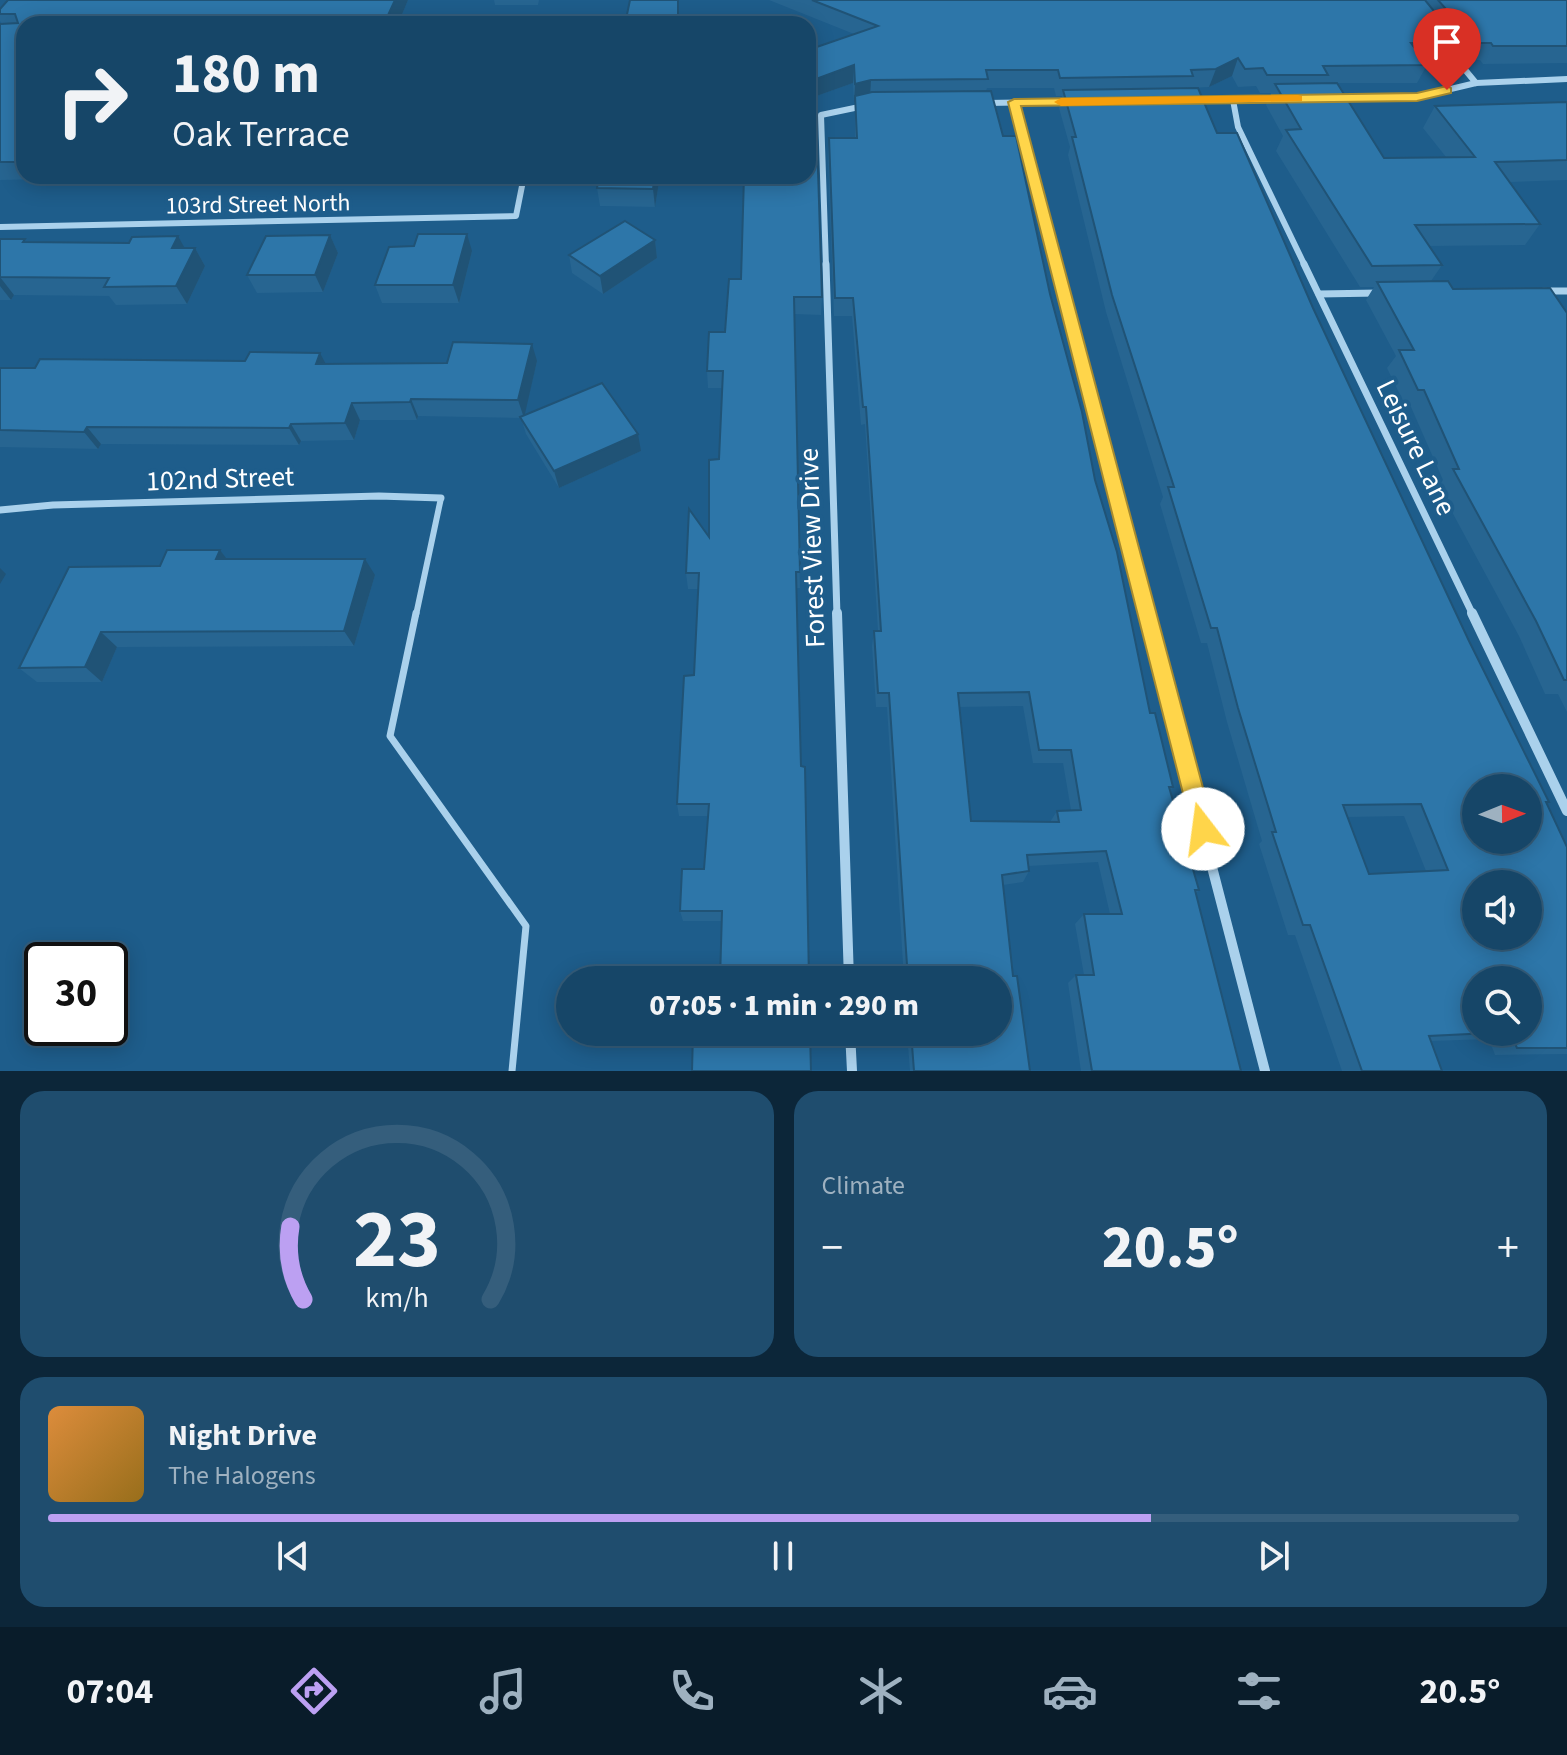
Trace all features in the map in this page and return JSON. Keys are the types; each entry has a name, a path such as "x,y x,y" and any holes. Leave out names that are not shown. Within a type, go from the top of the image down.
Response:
{"street":[{"path":"1441,40 1476,83"},
{"path":"1325,98 1417,97 1476,83 1567,79"},
{"path":"1186,100 1279,99"},
{"name":"Leisure Lane","path":"1233,100 1238,127 1567,811"},
{"path":"1014,102 1265,1071"},
{"path":"971,103 1076,102"},
{"name":"Forest View Drive","path":"849,966 821,115 870,104"},
{"name":"103rd Street North","path":"0,227 516,216 522,184"},
{"path":"1536,291 1567,291"},
{"path":"1319,294 1395,293"},
{"name":"102nd Street","path":"0,510 68,504 379,496 441,498"},
{"path":"851,1046 852,1071"}],"lane":[{"path":"441,498 390,736 526,926 512,1071"}],"building":[{"path":"8,0 395,0 388,16 16,17 15,14 0,14 0,9"},
{"path":"630,0 678,0 678,16 627,16"},
{"path":"812,0 1425,0 1460,43 1411,43 1427,65 1323,66 1328,75 1267,75 1263,68 1245,69 1238,58 1216,69 1191,70 1193,76 1060,78 1058,70 986,70 988,79 871,80 855,84 854,65 816,79 816,47 878,26"},
{"path":"1438,0 1567,0 1567,46 1493,46 1491,43 1476,43"},
{"path":"16,23 16,162 0,162 0,24"},
{"path":"1337,83 1384,158 1475,157 1435,106 1567,102 1567,160 1495,162 1540,224 1415,225 1442,265 1372,266 1286,130 1301,129 1275,84"},
{"path":"1198,88 1217,133 1237,133 1313,308 1469,641 1535,774 1462,774 1462,854 1542,854 1542,788 1567,847 1567,1048 1516,1046 1542,1046 1542,966 1462,966 1462,1034 1429,1036 1442,1071 1362,1071 1310,925 1303,925 1272,832 1276,832 1217,628 1211,628 1168,487 1174,487 1112,295 1072,137 1076,137 1063,90","holes":["1421,804 1448,870 1369,874 1343,805"]},
{"path":"991,91 1003,136 1016,136 1050,294 1082,412 1095,480 1117,552 1150,713 1155,713 1173,787 1169,787 1199,890 1195,890 1241,1071 1092,1071 1076,975 1094,975 1084,914 1122,914 1106,851 1027,855 1029,871 1002,875 1012,966 907,966 889,693 878,693 874,631 881,631 866,407 863,407 853,298 835,298 829,138 857,138 855,96 872,92","holes":["1029,692 1039,750 1071,750 1081,810 1057,811 1059,822 971,821 958,693"]},
{"path":"817,138 822,297 794,297 800,572 796,572 801,766 805,767 809,966 720,966 722,911 680,911 682,869 704,869 709,804 677,804 684,676 694,675 699,573 686,573 689,509 709,537 709,460 719,459 723,371 707,371 709,332 725,332 729,279 741,279 744,184 816,184"},
{"path":"598,184 654,184 653,189 597,188"},
{"path":"625,221 655,240 600,276 569,255"},
{"path":"418,234 467,234 453,285 375,285 389,247 414,246"},
{"path":"330,235 315,275 247,275 266,236"},
{"path":"178,236 172,248 195,248 176,286 104,287 109,278 0,277 0,239 129,243 132,237"},
{"path":"1448,281 1453,289 1550,288 1567,313 1567,680 1564,680 1536,621 1453,469 1459,469 1424,390 1418,390 1399,350 1414,350 1377,282"},
{"path":"453,342 532,344 518,400 411,399 410,402 352,403 345,423 291,424 289,428 87,427 84,432 0,430 0,368 35,368 40,359 245,361 250,352 320,353 316,364 447,363"},
{"path":"602,383 638,434 554,471 520,417"},
{"path":"167,550 220,550 216,559 365,559 344,631 101,632 85,667 19,668 69,567 160,566"},
{"path":"1012,967 1013,976 1017,976 1030,1071 914,1071 912,1046 1012,1046"},
{"path":"693,1046 810,1046 811,1071 692,1071"}],"slow traffic":[{"path":"1061,102 1298,99"}],"route":[{"path":"1203,829 1014,102 1417,97 1447,90"}]}
